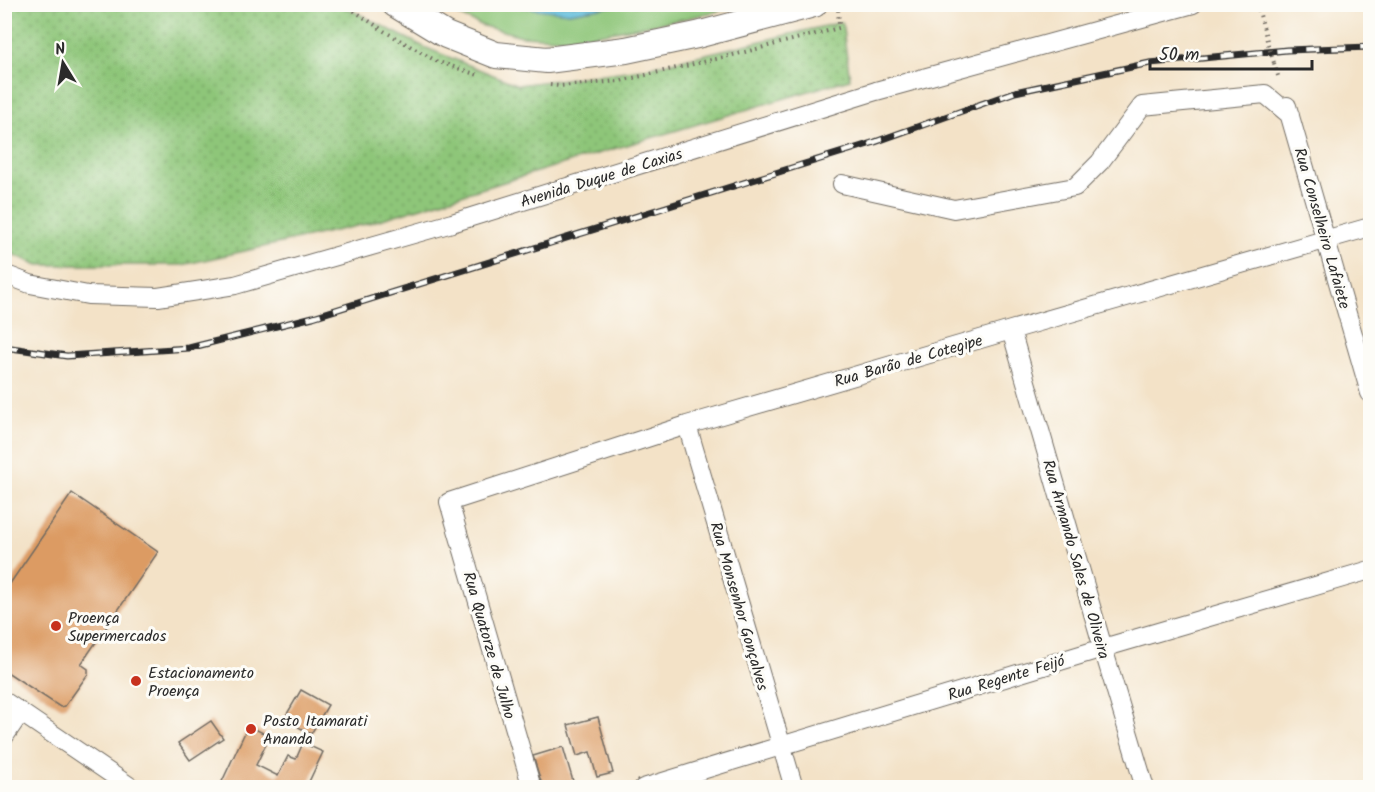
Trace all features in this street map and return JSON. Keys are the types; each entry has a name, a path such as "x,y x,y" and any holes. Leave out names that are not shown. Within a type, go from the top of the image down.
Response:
{"main road":[{"path":"395,4 446,35 496,55 548,60 626,50 697,36 814,4"}],"street":[{"name":"Avenida Duque de Caxias","path":"4,274 30,285 88,295 158,297 235,285 452,223 876,91 1193,4"},
{"name":"Rua Conselheiro Lafaiete","path":"842,184 954,209 1075,187 1100,162 1142,106 1264,94 1287,107 1371,393"},
{"name":"Rua Barão de Cotegipe","path":"449,502 687,425 1371,227"},
{"name":"Rua Armando Sales de Oliveira","path":"1011,330 1102,648 1145,788"},
{"name":"Rua Monsenhor Gonçalves","path":"687,425 794,788"},
{"name":"Rua Quatorze de Julho","path":"449,502 532,788"},
{"name":"Rua Regente Feijó","path":"643,788 1102,648 1371,570"},
{"path":"4,701 132,788"},
{"path":"4,737 21,712"}],"path":[{"path":"1257,4 1274,63"}],"green space":[{"path":"504,4 569,13 619,5 746,5 571,39 522,36 483,26 435,5"},
{"path":"4,5 341,5 424,47 518,85 642,69 842,22 850,79 366,224 182,265 38,265 5,251"}],"water":[{"path":"504,5 619,5 569,13"}],"building":[{"name":"Proença Supermercados","path":"72,493 158,552 81,664 88,669 88,674 65,706 60,707 4,670 4,587 7,588"},
{"path":"301,690 328,705 311,734 284,719"},
{"path":"598,717 613,773 597,777 590,752 577,756 568,725"},
{"path":"211,721 223,738 190,760 178,743"},
{"path":"248,726 270,736 256,765 278,776 288,756 296,759 303,743 323,752 306,788 219,788"},
{"path":"563,747 575,788 543,788 533,756"}],"railway":[{"path":"4,347 67,356 189,348 313,317 875,142 1015,92 1150,63 1287,50 1370,47"}],"place":[{"name":"Proença Supermercados","path":"56,626"},
{"name":"Estacionamento Proença","path":"136,681"},
{"name":"Posto Itamarati Ananda","path":"251,729"}]}
